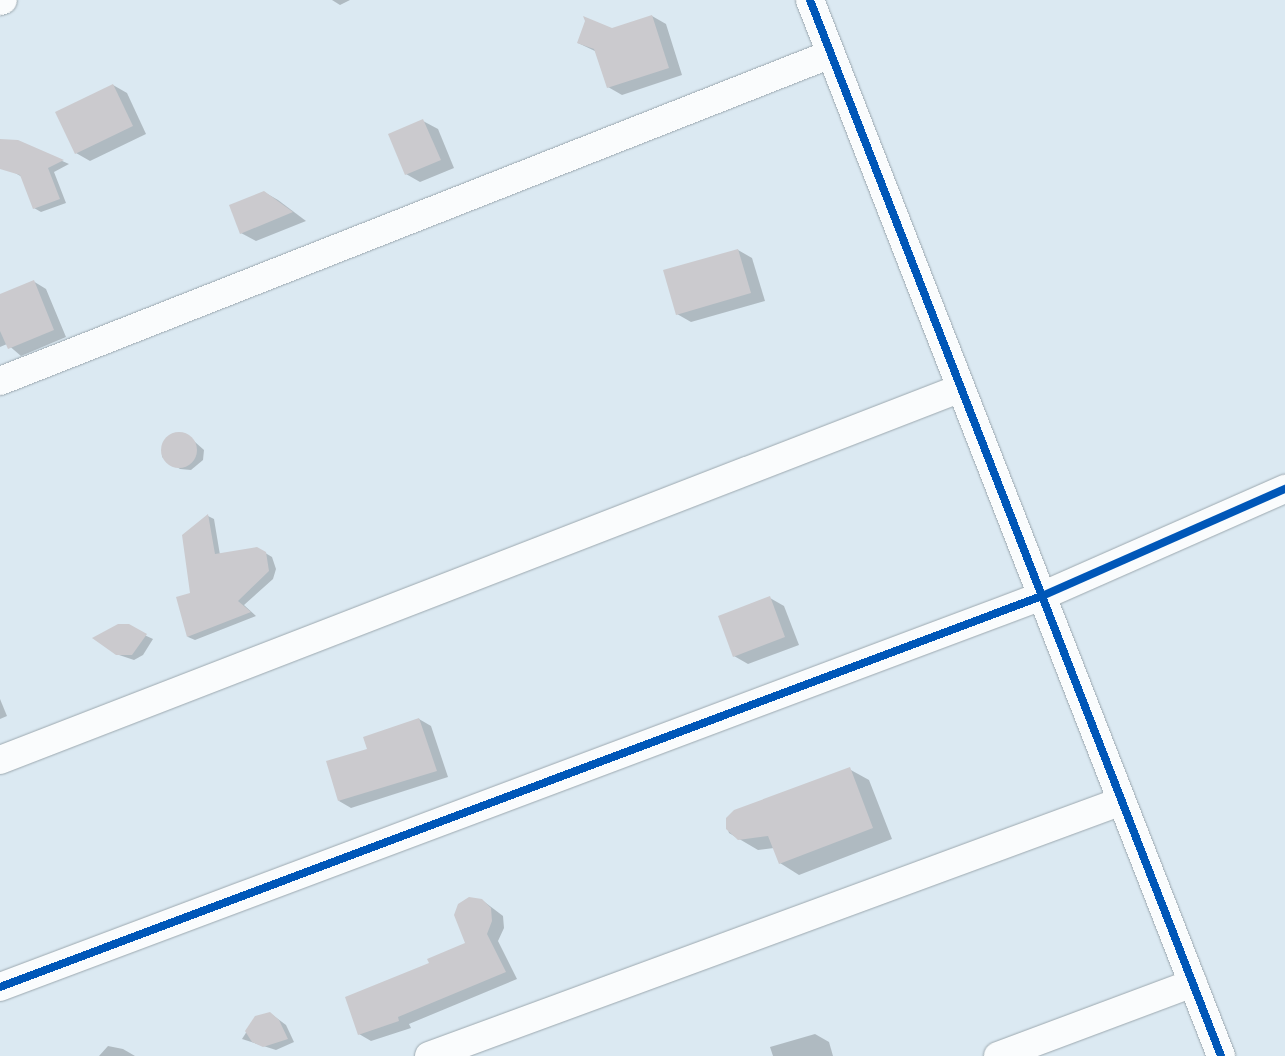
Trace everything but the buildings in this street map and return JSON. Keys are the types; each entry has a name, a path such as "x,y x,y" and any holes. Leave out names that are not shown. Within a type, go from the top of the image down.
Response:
{"street":[{"path":"810,0 1221,1056"},
{"path":"0,382 831,54"},
{"path":"0,760 961,388"},
{"path":"0,986 1042,596 1285,489"},
{"path":"430,1056 1122,801"},
{"path":"998,1056 1193,983"}],"cycle path":[{"path":"810,0 1221,1056"},
{"path":"0,987 1042,596 1285,489"}]}
